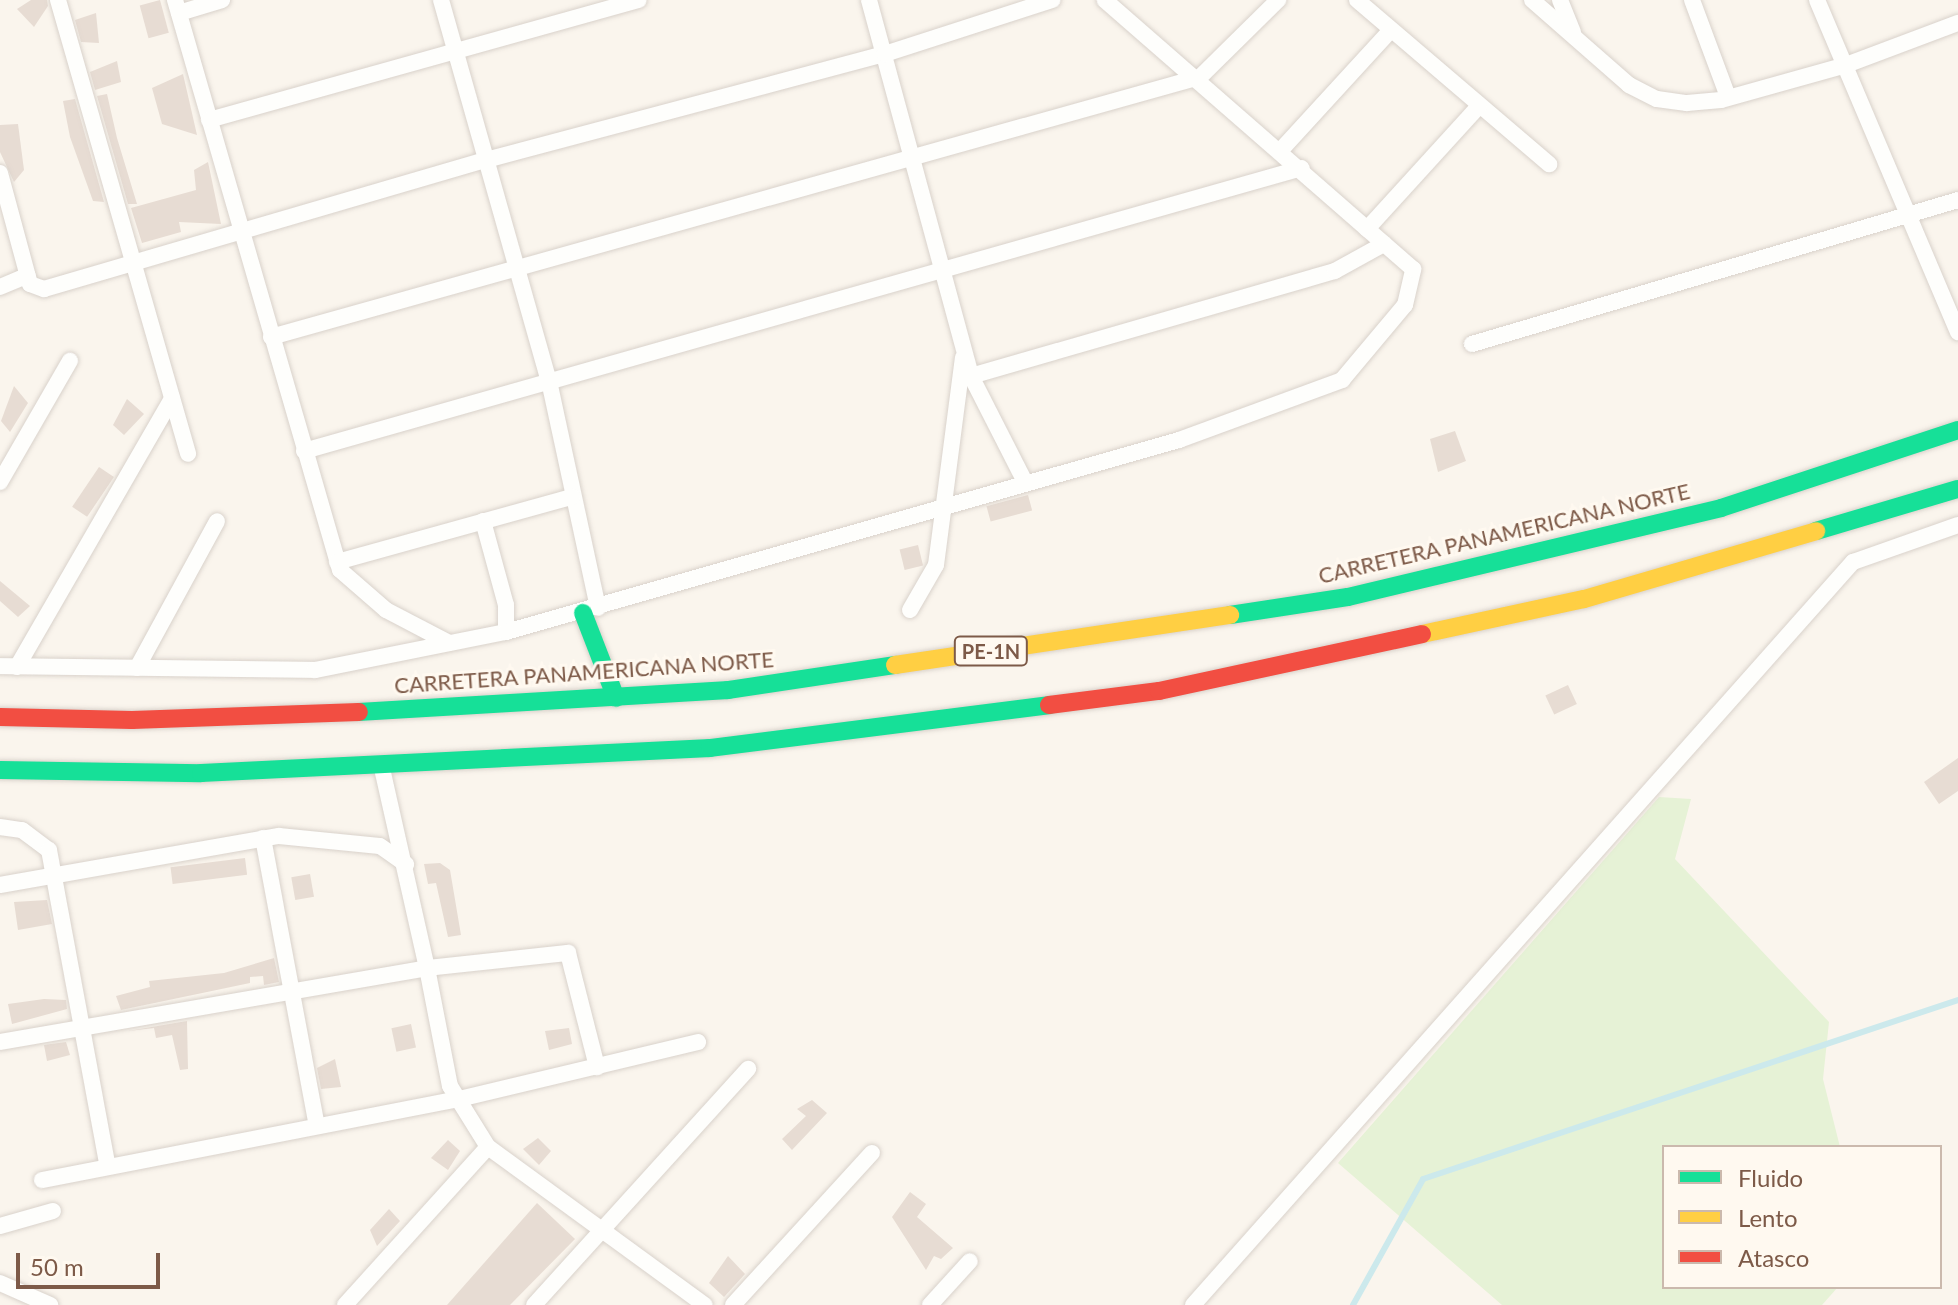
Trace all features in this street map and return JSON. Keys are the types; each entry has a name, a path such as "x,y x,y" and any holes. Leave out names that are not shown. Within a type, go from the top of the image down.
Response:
{"highway":[{"name":"CARRETERA PANAMERICANA NORTE","path":"0,717 132,720 728,690 1348,597 1721,508 1958,430"},
{"path":"0,770 201,773 710,748 1159,691 1584,599 1958,489"},
{"path":"591,610 616,698"}],"street":[{"path":"58,0 188,454"},
{"path":"222,0 177,6 337,562 351,585 449,643"},
{"path":"441,0 549,381 591,610"},
{"path":"209,120 639,0"},
{"path":"869,0 945,268 971,376 1024,480"},
{"path":"0,173 28,275 36,289 44,289 486,160 885,54 1052,0"},
{"path":"9,666 315,670 506,632 591,610 1024,480 1179,440 1342,380 1390,327 1413,285 1413,269 1280,151 1125,5 1105,0"},
{"path":"271,337 518,273 1200,77 1278,0"},
{"path":"1357,0 1549,164"},
{"path":"1532,0 1629,85 1657,99 1687,103 1728,97 1846,65 1958,23"},
{"path":"1560,0 1576,38"},
{"path":"1692,0 1728,97"},
{"path":"1817,0 1914,217 1958,332"},
{"path":"1280,151 1391,30"},
{"path":"1367,229 1479,106"},
{"path":"304,451 1302,168"},
{"path":"1472,344 1914,217 1958,200"},
{"path":"971,376 1335,271 1384,244"},
{"path":"0,287 28,275"},
{"path":"910,610 934,574 964,348"},
{"path":"0,482 70,361"},
{"path":"9,666 172,399"},
{"path":"337,562 572,497"},
{"path":"137,668 217,521"},
{"path":"483,521 506,605 506,632"},
{"path":"1193,1305 1853,562 1958,525"},
{"path":"381,764 406,864 455,1100 488,1147 705,1305"},
{"path":"0,827 41,842 56,877 108,1167"},
{"path":"0,885 263,838 346,839 380,846 406,864"},
{"path":"263,838 317,1126"},
{"path":"0,1042 427,968 568,953 597,1067"},
{"path":"42,1180 455,1100 698,1042"},
{"path":"534,1305 748,1069"},
{"path":"345,1305 488,1147"},
{"path":"733,1305 872,1153"},
{"path":"0,1226 53,1211"},
{"path":"0,1212 18,1221"},
{"path":"930,1305 970,1261"},
{"path":"0,1283 39,1303"}],"green space":[{"path":"1659,797 1691,799 1675,859 1829,1022 1823,1079 1840,1145 1662,1145 1662,1289 1836,1289 1822,1305 1502,1305 1338,1163"}],"building":[{"path":"31,0 47,0 48,6 34,27 17,9"},
{"path":"160,0 169,33 149,38 140,5"},
{"path":"96,13 99,43 81,42 75,20"},
{"path":"117,61 121,82 95,90 90,72"},
{"path":"183,74 197,135 162,124 152,88"},
{"path":"107,94 137,204 128,204 97,96"},
{"path":"75,99 104,202 93,201 70,137 63,101"},
{"path":"18,124 24,170 14,182 0,152 0,125"},
{"path":"208,162 221,224 179,222 181,232 142,243 131,208 196,190 194,170"},
{"path":"14,386 28,403 10,432 1,421"},
{"path":"127,399 144,414 124,435 113,425"},
{"path":"1455,431 1466,461 1438,472 1430,439"},
{"path":"99,467 114,477 87,517 72,507"},
{"path":"1028,495 1032,510 991,522 986,506"},
{"path":"918,545 923,565 905,570 900,550"},
{"path":"0,581 30,606 18,617 0,601"},
{"path":"1568,685 1577,704 1554,715 1545,696"},
{"path":"1958,758 1958,791 1939,804 1924,782"},
{"path":"245,858 247,875 173,884 171,867"},
{"path":"440,863 450,870 461,935 448,937 436,883 428,884 424,864"},
{"path":"310,874 314,897 295,900 291,877"},
{"path":"47,900 52,924 18,930 14,902"},
{"path":"274,958 279,982 264,985 263,976 250,977 250,983 121,1010 116,996 150,987 149,981 224,973"},
{"path":"44,999 66,1000 67,1009 12,1024 8,1004"},
{"path":"187,1021 188,1069 180,1070 172,1035 156,1038 154,1028 128,1031"},
{"path":"411,1024 416,1047 396,1052 391,1028"},
{"path":"569,1028 572,1044 549,1050 545,1031"},
{"path":"66,1042 70,1055 47,1061 44,1045"},
{"path":"335,1059 341,1087 321,1089 317,1068"},
{"path":"812,1100 827,1113 792,1150 782,1139 806,1116 797,1109"},
{"path":"538,1138 551,1151 539,1165 523,1149"},
{"path":"448,1140 460,1151 448,1170 431,1158"},
{"path":"910,1192 926,1204 917,1217 953,1248 941,1259 934,1256 926,1270 892,1217"},
{"path":"537,1203 575,1239 510,1305 447,1305"},
{"path":"389,1209 400,1221 377,1246 370,1230"},
{"path":"728,1256 745,1274 724,1297 709,1283"}],"waterway":[{"path":"1353,1305 1423,1179 1958,1000"}],"traffic: fast":[{"path":"1230,615 1348,597 1721,508 1958,430"},
{"path":"1816,531 1958,489"},
{"path":"583,613 616,698"},
{"path":"359,712 728,690 895,665"},
{"path":"0,770 201,773 710,748 1049,705"}],"traffic: slow":[{"path":"1422,634 1584,599 1816,531"},
{"path":"895,665 1230,615"}],"traffic: jam":[{"path":"1049,705 1159,691 1422,634"},
{"path":"0,717 132,720 359,712"}]}
